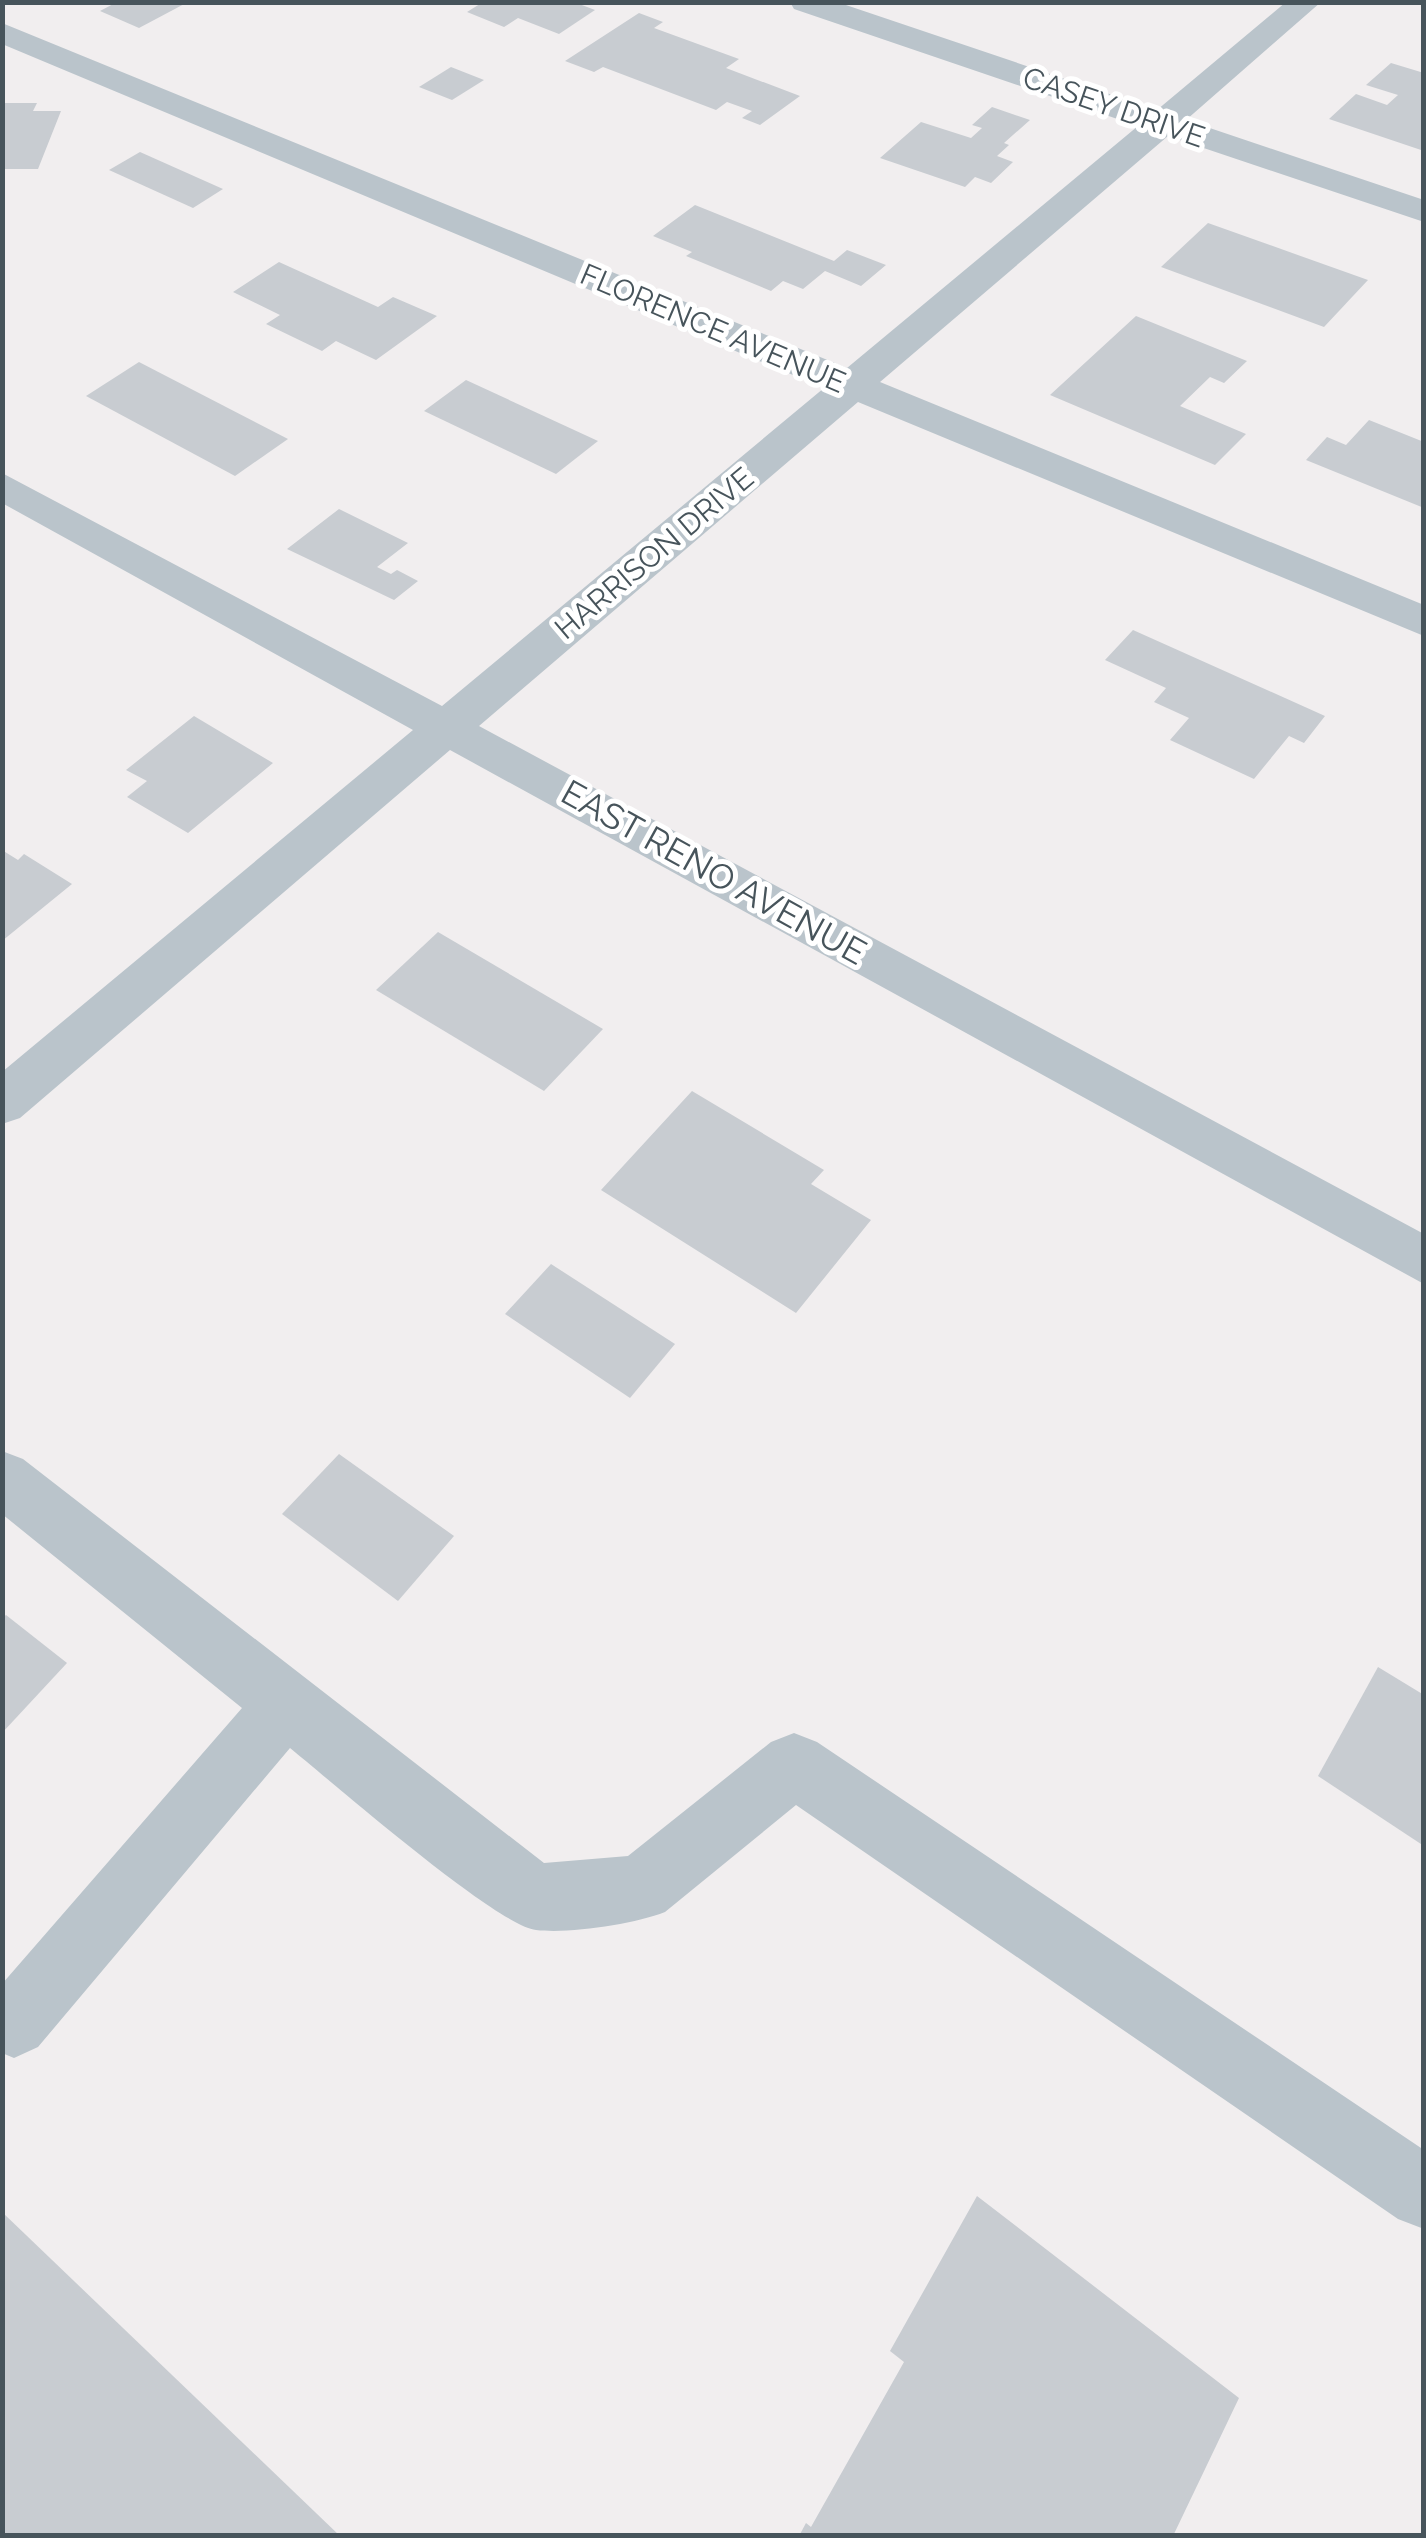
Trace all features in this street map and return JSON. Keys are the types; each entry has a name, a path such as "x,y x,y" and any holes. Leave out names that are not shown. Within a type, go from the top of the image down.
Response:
{"street":[{"name":"CASEY DRIVE","path":"805,2 1424,212"},
{"name":"HARRISON DRIVE","path":"2,1103 1306,2"},
{"name":"FLORENCE AVENUE","path":"2,32 1424,622"},
{"name":"EAST RENO AVENUE","path":"2,486 1424,1260"},
{"path":"2,1478 535,1897 641,1888 794,1765 1424,2193"},
{"path":"14,2023 286,1705"}],"building":[{"path":"117,2 188,2 139,28 100,11"},
{"path":"483,2 574,2 595,10 559,34 518,18 504,27 467,12"},
{"path":"639,13 663,22 654,28 739,59 726,68 800,96 760,125 742,118 752,111 727,102 716,110 603,67 594,72 565,61"},
{"path":"1391,63 1424,73 1424,151 1329,119 1356,94 1387,105 1398,95 1366,85"},
{"path":"451,67 484,80 452,100 419,87"},
{"path":"2,103 37,103 33,111 61,111 38,169 2,169"},
{"path":"992,107 1030,120 1004,143 1009,145 997,156 1013,162 991,183 975,177 965,187 880,158 921,122 971,138 982,128 972,125"},
{"path":"140,152 223,189 193,208 109,170"},
{"path":"695,205 834,261 847,250 886,265 861,286 825,271 803,289 783,281 771,291 686,256 692,252 653,236"},
{"path":"1208,223 1368,280 1324,327 1161,267"},
{"path":"279,262 378,307 393,297 437,316 376,360 336,341 322,351 266,324 280,315 233,292"},
{"path":"1136,316 1247,361 1224,383 1210,377 1180,406 1246,434 1215,465 1050,395"},
{"path":"139,362 288,439 235,476 86,396"},
{"path":"466,380 598,441 556,474 424,411"},
{"path":"1369,420 1424,442 1424,508 1306,460 1327,437 1346,445"},
{"path":"339,509 408,543 377,567 391,574 397,570 418,581 394,600 287,549"},
{"path":"1133,630 1325,716 1304,743 1289,736 1254,779 1170,740 1189,718 1154,702 1166,688 1105,660"},
{"path":"194,716 273,763 188,833 127,797 147,781 126,770"},
{"path":"2,850 18,860 24,854 72,884 2,941"},
{"path":"438,932 603,1029 544,1091 376,990"},
{"path":"692,1091 824,1170 811,1184 871,1220 796,1313 601,1190"},
{"path":"551,1264 675,1344 630,1398 505,1314"},
{"path":"339,1454 454,1536 398,1601 282,1514"},
{"path":"6,1615 67,1663 2,1733 2,1618"},
{"path":"1378,1667 1424,1695 1424,1846 1318,1776"},
{"path":"977,2196 1239,2398 1173,2536 799,2536 806,2523 811,2527 904,2362 890,2351"},
{"path":"2,2212 340,2536 2,2536"}]}
